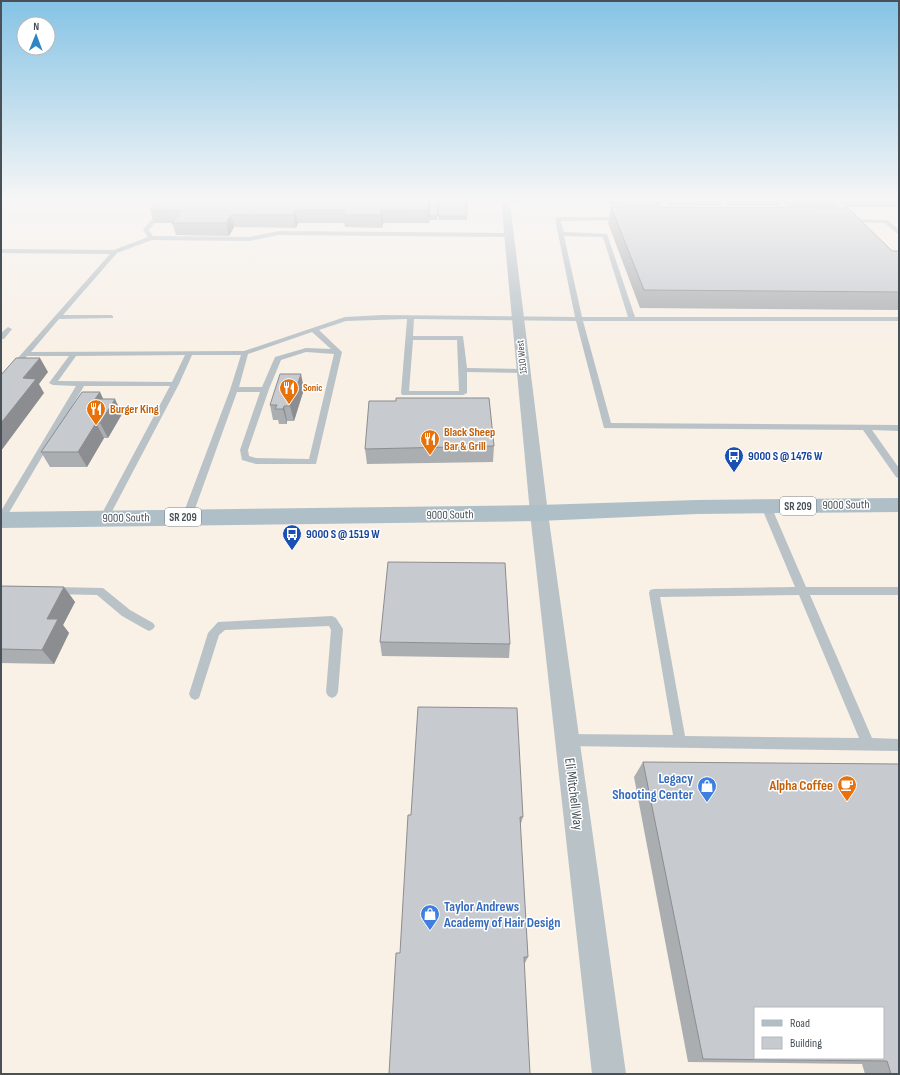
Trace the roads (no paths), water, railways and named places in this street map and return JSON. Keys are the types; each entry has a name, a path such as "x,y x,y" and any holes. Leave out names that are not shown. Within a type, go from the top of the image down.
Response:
{"main road":[{"name":"9000 South","path":"1,520 539,514 766,506 899,505"}],"street":[{"name":"1510 West","path":"511,250 539,514"},
{"name":"Eli Mitchell Way","path":"539,514 608,1074"}],"lane":[{"path":"1,251 115,252 120,250"},
{"path":"565,250 579,319 607,426 866,428 898,430"},
{"path":"610,250 632,319"},
{"path":"1,382 115,252"},
{"path":"57,317 111,317"},
{"path":"25,354 73,355 245,353 345,319 382,317 898,320"},
{"path":"410,338 460,338 463,370 463,393 405,393 411,317"},
{"path":"1,337 8,329"},
{"path":"314,330 338,352"},
{"path":"306,350 338,352 313,462 256,461 245,458 244,450 265,389 278,359 306,350"},
{"path":"187,517 234,390 245,353"},
{"path":"104,519 175,384 189,354"},
{"path":"73,355 53,383 175,384"},
{"path":"463,370 524,371"},
{"path":"1,520 80,384"},
{"path":"234,390 265,389"},
{"path":"866,428 899,475"},
{"path":"766,506 801,591 868,744"},
{"path":"39,591 99,591 126,613 149,626"},
{"path":"680,741 654,593 899,591"},
{"path":"195,694 214,633 222,624 332,621 338,629 332,692"},
{"path":"567,740 899,745"}],"place":[{"name":"Sonic","path":"289,405"},
{"name":"Burger King","path":"96,426"},
{"name":"Black Sheep Bar & Grill","path":"430,456"},
{"name":"9000 S @ 1476 W","path":"734,473"},
{"name":"9000 S @ 1519 W","path":"292,551"},
{"name":"Alpha Coffee","path":"847,802"},
{"name":"Legacy Shooting Center","path":"707,803"},
{"name":"Taylor Andrews Academy of Hair Design","path":"430,931"}]}
